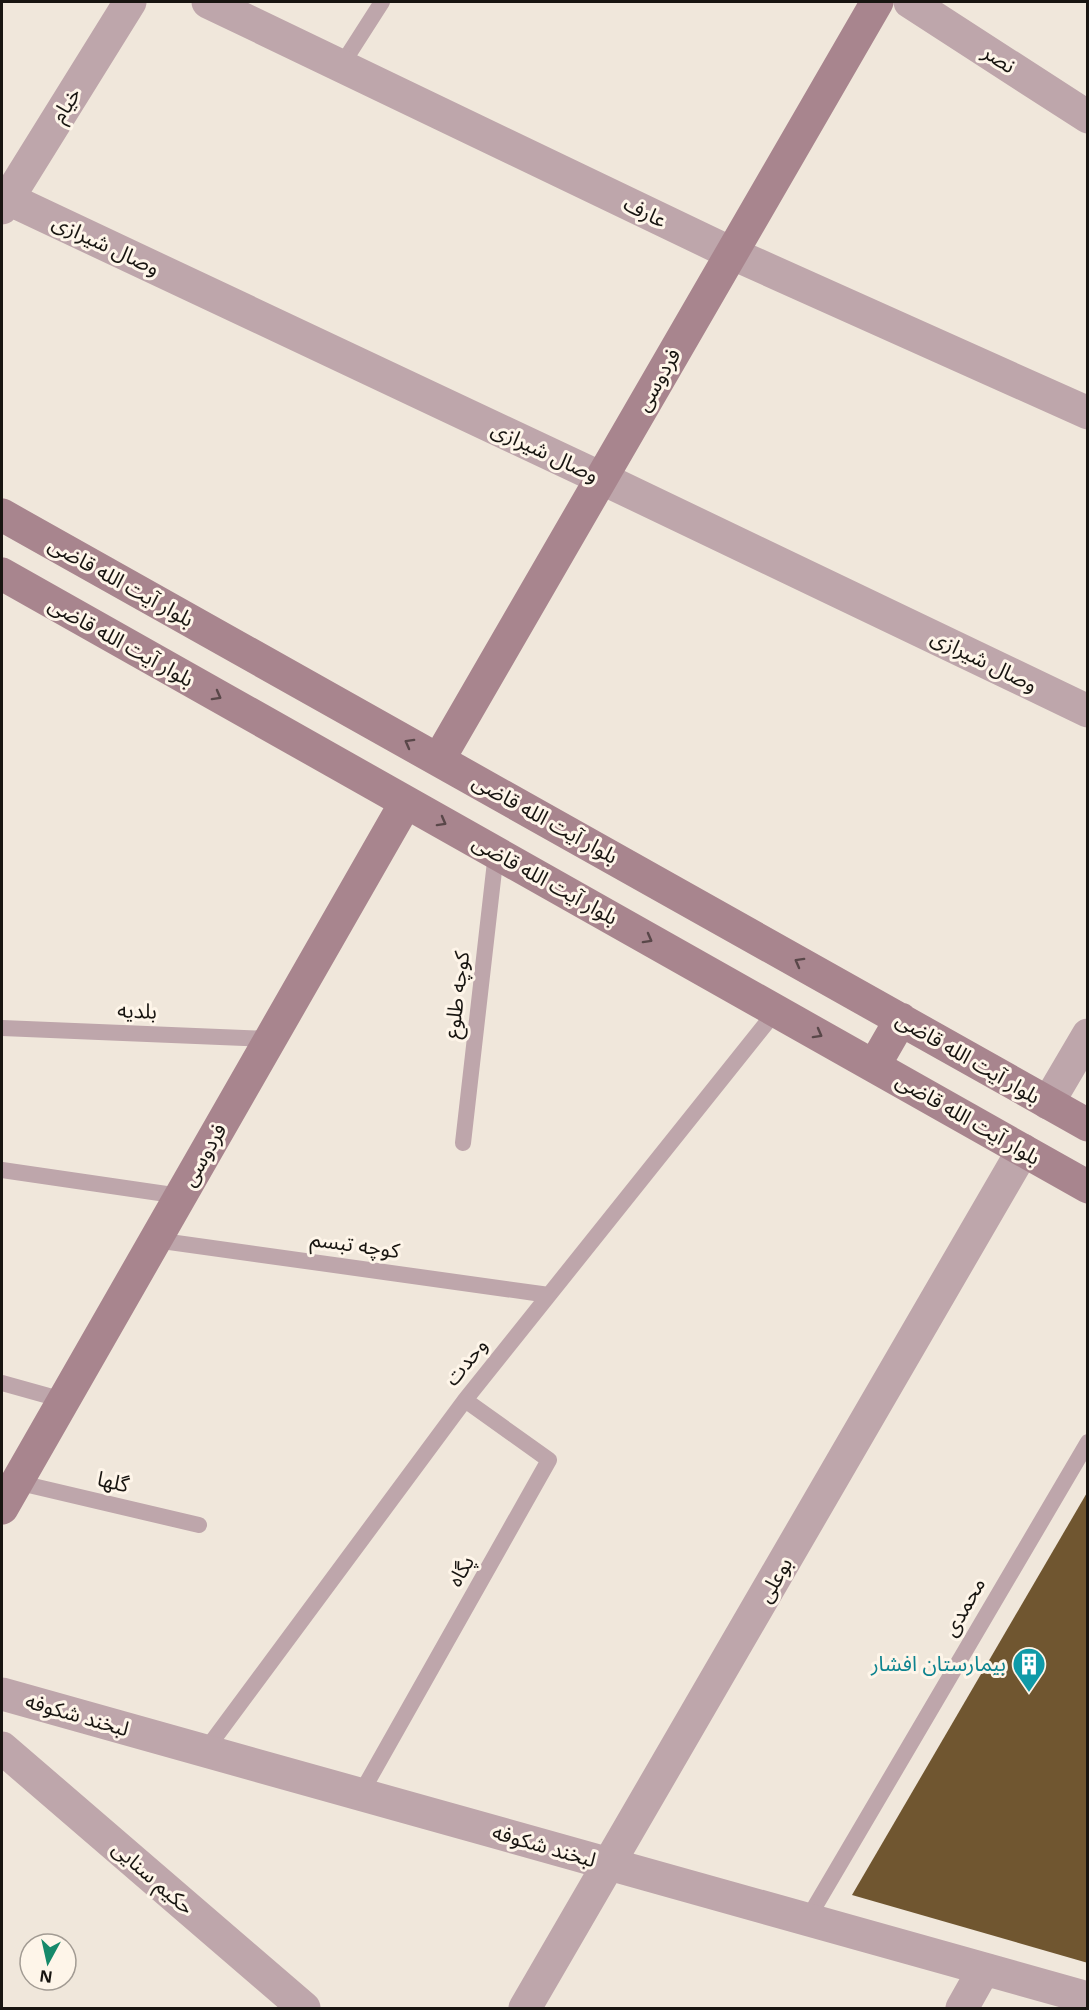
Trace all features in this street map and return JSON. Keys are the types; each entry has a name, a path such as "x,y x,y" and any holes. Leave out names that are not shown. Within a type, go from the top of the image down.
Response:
{"main road":[{"name":"فردوسی","path":"438,759 877,2"},
{"name":"بلوار آیت ‌الله قاضی","path":"2,516 1088,1125"},
{"name":"بلوار آیت‌ الله قاضی","path":"2,574 1088,1187"},
{"name":"فردوسی","path":"9,1495 406,802"},
{"path":"874,1066 901,1019"}],"street":[{"name":"خیام","path":"3,201 130,2"},
{"name":"عارف","path":"208,2 731,253 1088,413"},
{"name":"نصر","path":"910,2 1088,117"},
{"name":"وصال شیرازی","path":"3,201 601,478 1088,711"},
{"path":"1048,1103 1088,1035"},
{"name":"بوعلی","path":"525,2008 1023,1150"},
{"name":"لبخند شکوفه","path":"2,1694 1088,1998"},
{"name":"حکیم سنایی","path":"2,1748 304,2008"},
{"path":"962,2008 984,1969"}],"lane":[{"path":"341,66 382,2"},
{"name":"کوچه طلوع","path":"462,1143 496,852"},
{"name":"وحدت","path":"205,1751 465,1400 776,1011"},
{"name":"بلدیه","path":"2,1028 271,1039"},
{"path":"2,1170 180,1196"},
{"name":"کوچه تبسم","path":"155,1240 549,1294"},
{"path":"2,1383 63,1400"},
{"name":"پگاه","path":"360,1794 549,1460 465,1400"},
{"name":"محمدی","path":"807,1920 1088,1442"},
{"name":"گلها","path":"9,1495 199,1525"}],"building":[{"name":"بیمارستان افشار","path":"1088,1491 1088,1963 852,1895"}],"place":[{"name":"بیمارستان افشار","path":"1029,1693"}]}
